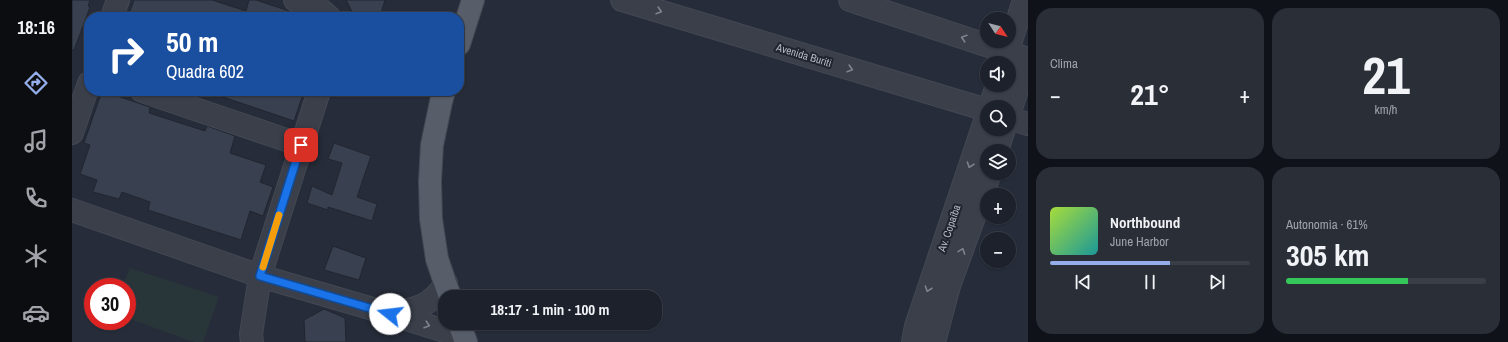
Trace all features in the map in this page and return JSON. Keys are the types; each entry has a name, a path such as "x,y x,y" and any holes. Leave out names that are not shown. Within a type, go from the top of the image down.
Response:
{"main road":[{"path":"464,28 473,0"},
{"path":"443,96 432,145 430,181 432,226 437,259 448,290"}],"street":[{"path":"114,12 118,0"},
{"path":"295,0 320,9 323,12"},
{"name":"Avenida Buriti","path":"622,0 980,108"},
{"path":"850,0 1001,56"},
{"path":"1007,56 1024,0"},
{"path":"1014,100 1028,58 1016,58"},
{"path":"72,133 85,96"},
{"path":"157,96 301,145"},
{"path":"252,342 251,334 260,276 317,96"},
{"path":"1016,120 1028,124"},
{"name":"Av. Copaíba","path":"913,342 916,326 980,136"},
{"name":"Av. Copaíba","path":"934,342 949,286 987,180"},
{"path":"72,210 260,276 463,334"},
{"path":"390,314 408,311 427,304 438,295"}],"shaded area":[{"path":"130,268 219,297 203,342 194,342 136,321 136,278 126,278"}],"building":[{"path":"72,0 90,0 88,6 90,7 88,12 84,12 84,23 74,50 72,50"},
{"path":"134,0 212,0 246,11 249,0 256,0 292,12 130,12"},
{"path":"346,0 385,0 381,12 352,12"},
{"path":"100,96 117,96 150,107 149,113 205,131 207,126 235,136 230,153 266,165 260,182 273,187 263,216 250,211 241,240 148,210 150,202 122,192 119,199 93,192 97,180 80,174 90,145 84,143"},
{"path":"220,96 302,96 294,121"},
{"path":"334,143 371,156 357,197 377,204 372,221 328,207 328,210 307,203 312,186 332,195 342,163 328,159"},
{"path":"333,246 366,258 359,280 324,270"},
{"path":"324,309 345,318 346,342 305,342 304,320"}],"slow traffic":[{"path":"263,267 279,215"}],"route":[{"path":"301,145 260,276 390,314"}]}
